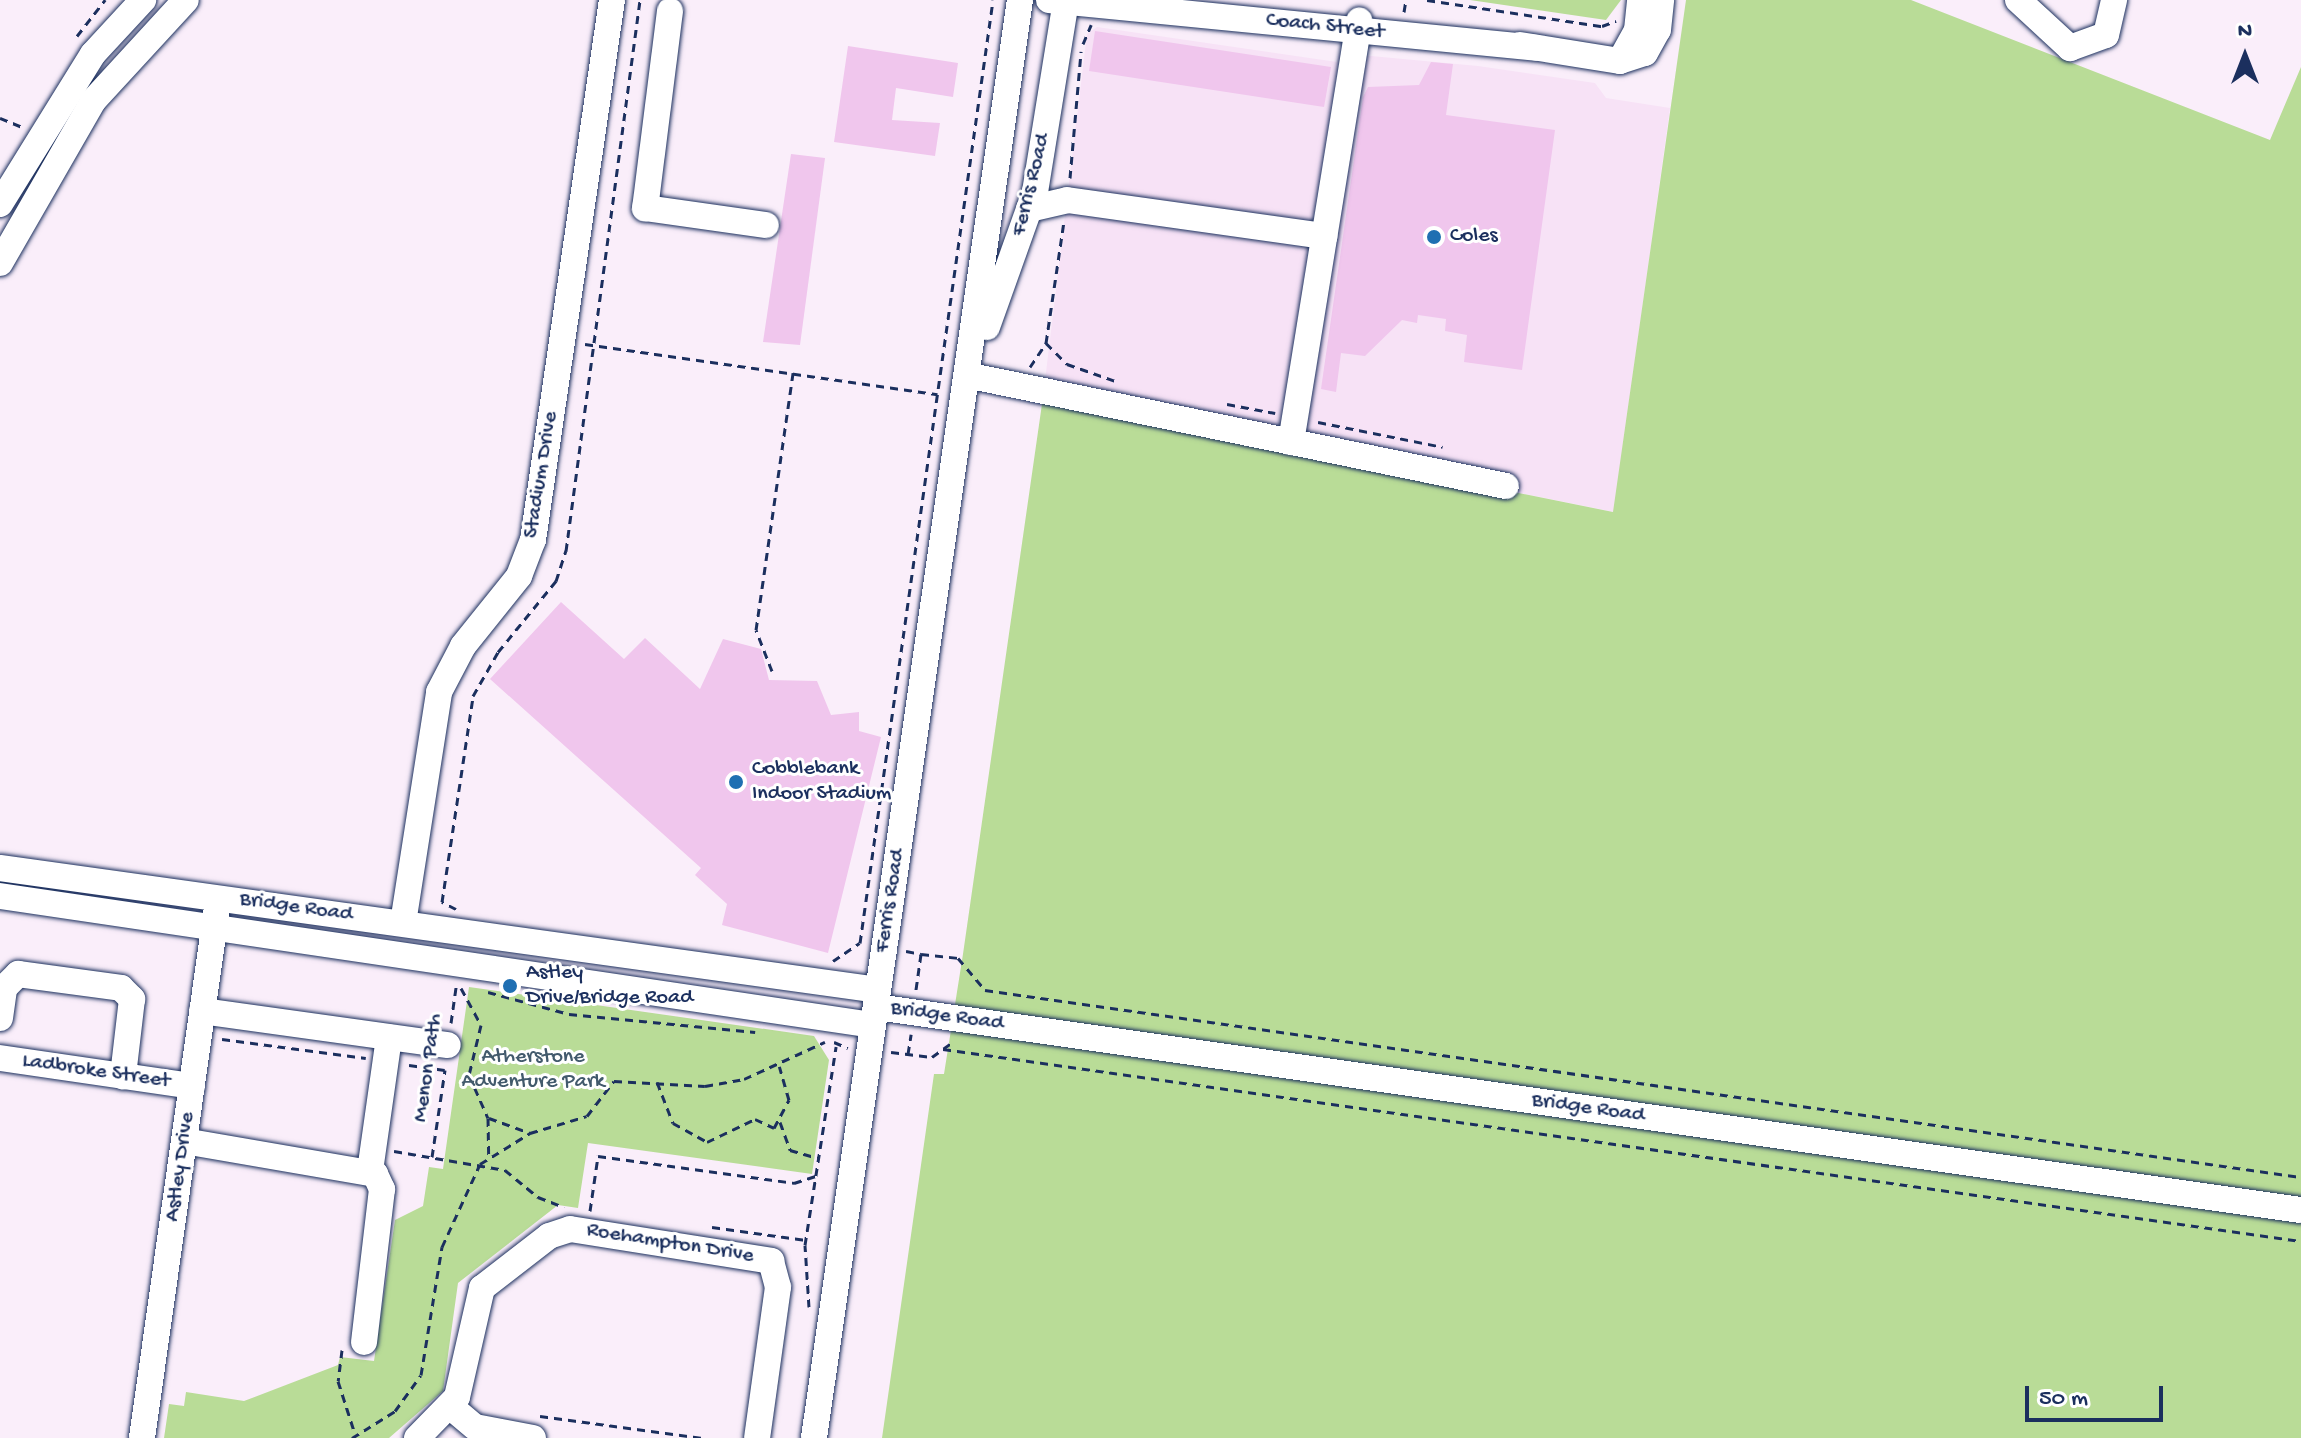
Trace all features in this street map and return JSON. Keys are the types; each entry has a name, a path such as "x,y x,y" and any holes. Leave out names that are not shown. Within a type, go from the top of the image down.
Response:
{"street":[{"path":"0,204 93,54 143,0"},
{"path":"0,263 65,150 134,48 186,0"},
{"name":"Stadium Drive","path":"403,923 439,692 463,646 519,576 533,540 612,0"},
{"name":"Ferris Road","path":"814,1438 876,1007 872,945 972,370 1020,0"},
{"name":"Coach Street","path":"1230,0 1358,25"},
{"path":"1620,61 1653,44 1661,0"},
{"path":"2018,0 2059,43 2083,48 2106,35 2114,0"},
{"name":"Ferris Road","path":"972,370 1029,209 1040,166 1060,1"},
{"name":"Coach Street","path":"1060,1 1358,25 1620,61"},
{"path":"1620,61 1637,30 1632,5"},
{"path":"670,11 645,208 766,225"},
{"path":"1293,430 1358,25"},
{"path":"41,136 65,150"},
{"path":"1040,166 1067,200"},
{"path":"1029,209 1067,200 1324,236"},
{"path":"972,370 1293,430 1506,486"},
{"name":"Bridge Road","path":"0,868 216,910 2301,1210"},
{"name":"Bridge Road","path":"0,896 403,923 876,1007"},
{"name":"Astley Drive","path":"142,1438 216,910"},
{"path":"0,1018 4,988 18,974 121,988 132,999 123,1076"},
{"path":"202,1011 446,1058"},
{"path":"364,1342 382,1189 371,1160 388,1049"},
{"name":"Ladbroke Street","path":"0,1058 192,1086"},
{"path":"184,1141 371,1160"},
{"name":"Roehampton Drive","path":"451,1407 482,1288 549,1236 588,1221 764,1258 775,1266 757,1438"},
{"path":"417,1438 451,1407 475,1427 529,1426"}],"path":[{"path":"872,945 937,394 993,0"},
{"path":"1427,0 1607,26 1632,5"},
{"path":"1081,48 1091,25"},
{"path":"1046,343 1067,364 1130,384"},
{"path":"594,345 937,394"},
{"path":"772,671 756,630 793,373"},
{"path":"1220,403 1293,430 1443,447"},
{"path":"828,965 872,945 958,958 985,990 2301,1177"},
{"path":"908,1054 921,954"},
{"path":"457,983 471,987"},
{"path":"457,983 481,1025 469,1075 488,1118 489,1157"},
{"name":"Menon Path","path":"432,1157 457,983"},
{"path":"485,991 569,1014 611,1013 674,1029 770,1031"},
{"path":"364,1342 344,1338 338,1381 354,1437 395,1411 421,1375 442,1247 480,1164 530,1133 587,1116 614,1081 705,1086 779,1066 831,1037 819,1035"},
{"path":"219,1038 388,1049 446,1058"},
{"path":"809,1314 803,1266 836,1046"},
{"path":"943,1049 2301,1241"},
{"path":"657,1082 673,1123 685,1135 707,1142 755,1119 774,1128 780,1122 789,1100 779,1066"},
{"path":"488,1118 530,1133"},
{"path":"780,1122 790,1150 818,1158"},
{"path":"371,1160 432,1157 514,1173 545,1201 588,1221 598,1156 770,1180 819,1175"},
{"path":"529,1426 703,1438"}],"shaded area":[{"path":"1097,27 1337,62 1339,53 1478,66 1595,83 1606,98 1670,108 1614,512 1043,397 1087,34"}],"green space":[{"path":"1470,0 1621,0 1606,20"},
{"path":"1686,0 1911,0 2270,140 2301,67 2301,1438 882,1438 934,1074 944,1074 963,954 1043,397 1613,512"},
{"name":"Atherstone Adventure Park","path":"469,987 814,1036 829,1060 812,1174 588,1143 578,1208 558,1205 458,1283 443,1391 389,1438 164,1438 169,1404 184,1406 186,1392 244,1401 338,1365 340,1357 374,1361 395,1220 423,1206 429,1167 443,1169"}],"building":[{"path":"1095,31 1331,67 1324,107 1089,71"},
{"path":"848,46 958,63 953,97 896,88 892,120 940,123 935,156 834,142"},
{"path":"1431,62 1453,64 1446,115 1555,130 1522,370 1464,362 1467,335 1445,331 1446,319 1418,315 1417,323 1402,320 1365,356 1341,353 1336,392 1321,389 1363,97 1368,87 1419,85"},
{"path":"791,154 825,158 800,345 763,342"},
{"name":"Cobblebank Indoor Stadium","path":"561,602 624,659 645,638 700,689 723,639 761,649 769,680 817,681 831,715 859,712 859,731 881,737 828,953 722,925 727,904 695,875 701,868 490,679"}],"place":[{"name":"Coles","path":"1434,237"},
{"name":"Cobblebank Indoor Stadium","path":"736,782"},
{"name":"Astley Drive/Bridge Road","path":"510,986"}]}
